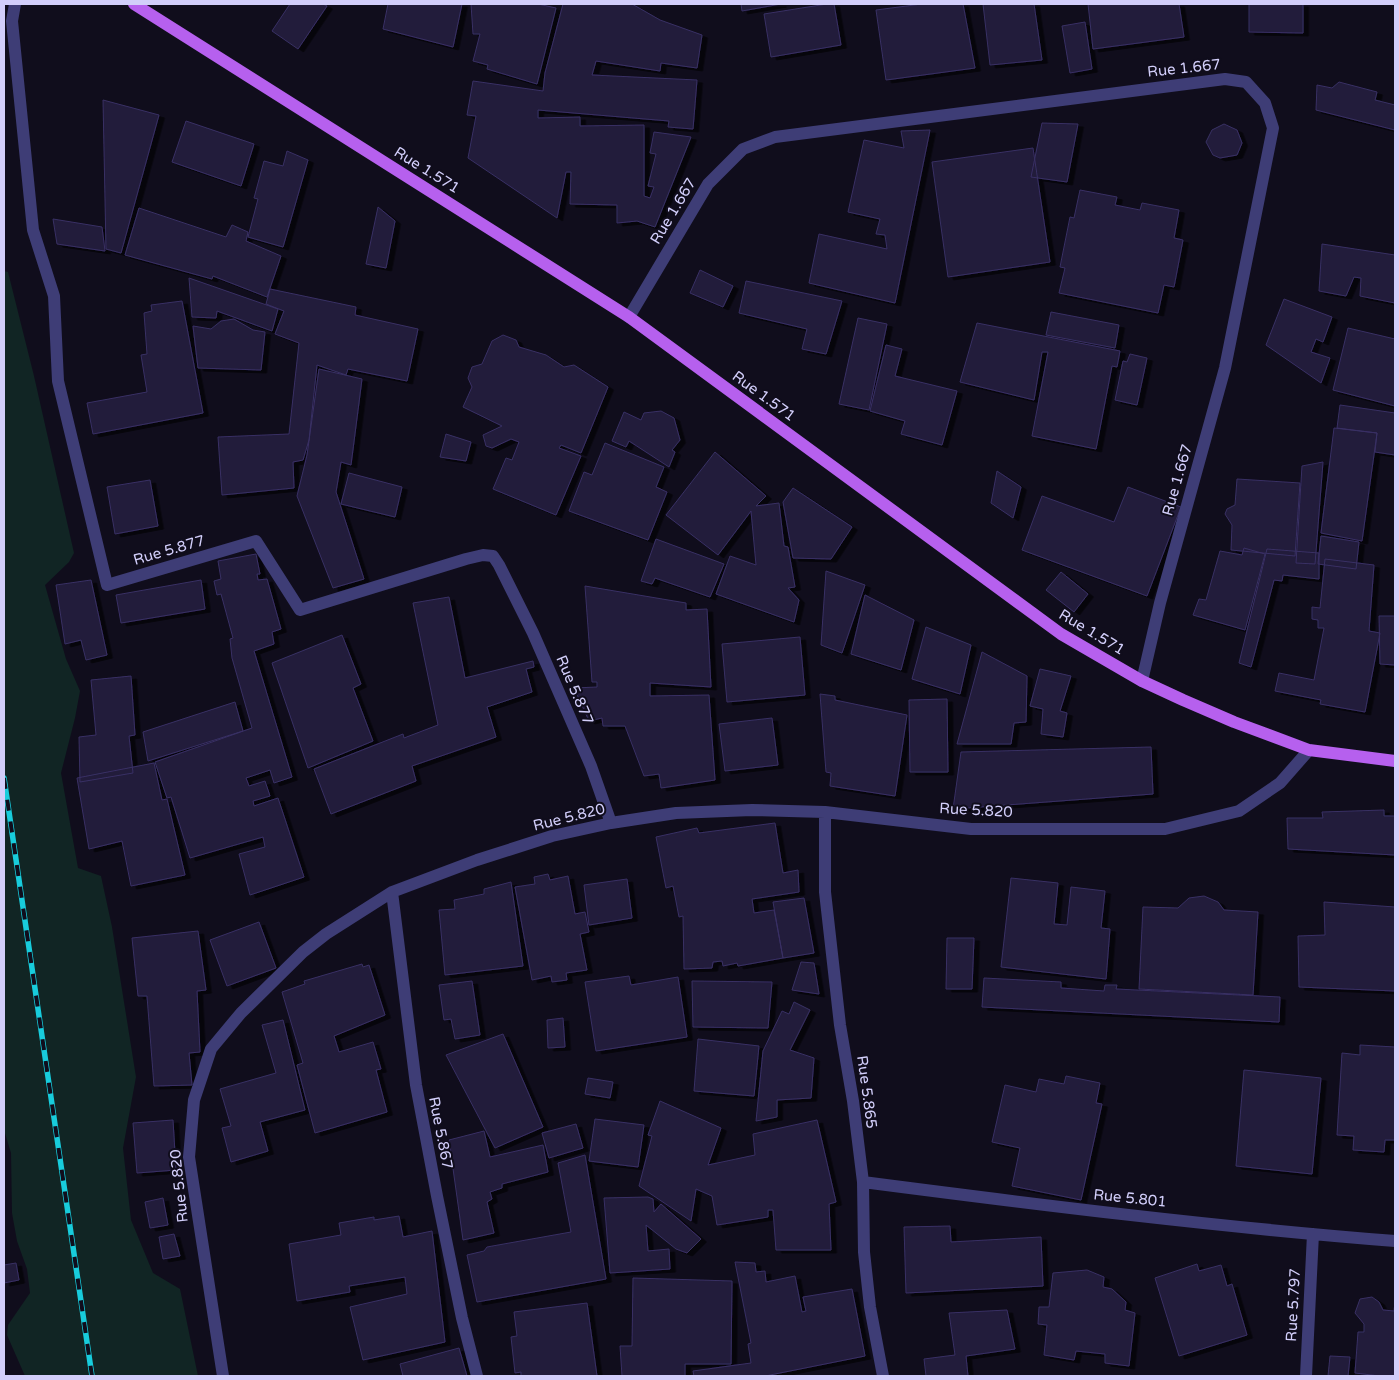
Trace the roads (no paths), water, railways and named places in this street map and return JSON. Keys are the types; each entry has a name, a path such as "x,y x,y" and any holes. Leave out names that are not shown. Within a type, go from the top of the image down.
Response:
{"main road":[{"name":"Rue 1.571","path":"134,4 629,317 1061,634 1142,680 1183,700 1309,750 1395,761"}],"street":[{"name":"Rue 5.877","path":"15,4 12,21 33,230 54,296 58,381 107,585 256,541 300,610 466,559 483,555 492,556 499,565 533,633 591,766 611,823"},
{"name":"Rue 1.667","path":"629,317 708,184 743,148 775,137 1225,78 1246,82 1265,103 1273,128 1225,368 1160,603 1142,680"},
{"name":"Rue 5.820","path":"224,1376 189,1157 194,1100 211,1049 241,1013 303,952 326,934 392,892 477,860 552,836 611,823 676,813 752,810 824,812 971,829 1165,828 1239,811 1280,783 1309,750"},
{"name":"Rue 5.865","path":"824,812 825,892 840,1025 853,1101 863,1182 864,1252 870,1307 883,1376"},
{"name":"Rue 5.867","path":"392,892 416,1085 462,1318 477,1376"},
{"name":"Rue 5.801","path":"863,1182 1108,1212 1395,1241"},
{"name":"Rue 5.797","path":"1306,1376 1313,1234"}],"railway":[{"path":"4,778 92,1376"}]}
